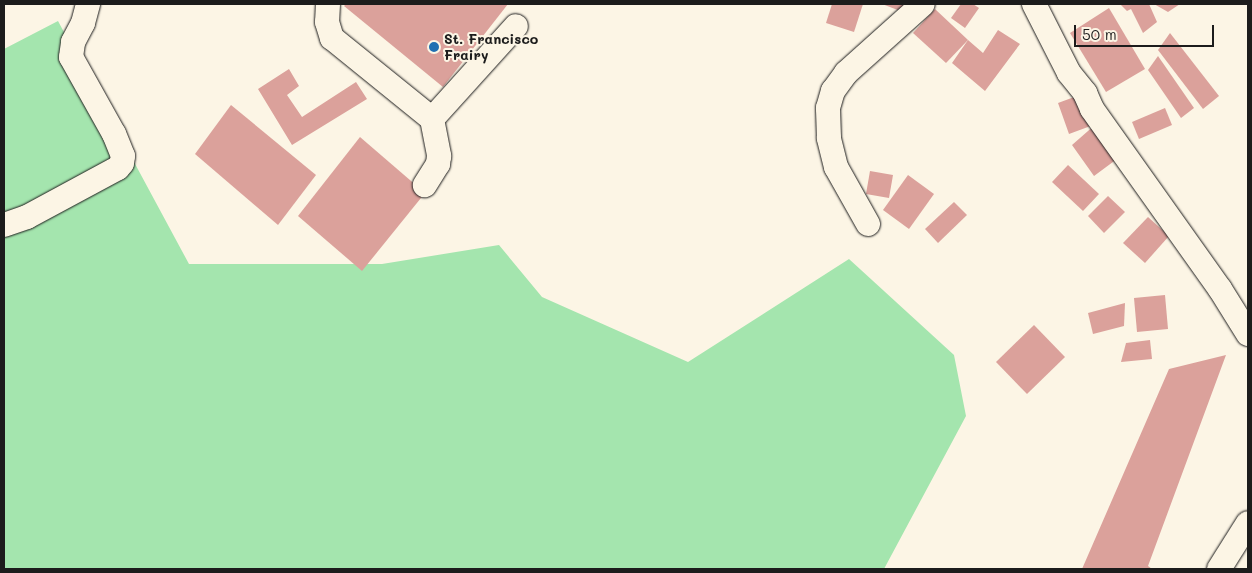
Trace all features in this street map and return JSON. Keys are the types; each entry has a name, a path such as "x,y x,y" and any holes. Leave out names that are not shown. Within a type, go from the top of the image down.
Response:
{"street":[{"path":"4,225 27,217 118,168 122,163 123,156 114,134 71,57 73,42 83,23 88,4"},
{"path":"328,4 327,22 332,38 432,119 439,156 438,164 425,185"},
{"path":"868,224 836,167 829,138 828,108 833,91 846,73 923,4"},
{"path":"1034,4 1042,16 1069,73 1085,93 1092,109 1215,281 1248,334"},
{"path":"432,119 516,26"},
{"path":"1219,569 1248,523"}],"green space":[{"path":"58,21 189,264 382,264 499,245 542,297 688,362 849,259 954,355 966,416 884,569 4,569 4,49"}],"building":[{"name":"St. Francisco Frairy","path":"346,4 508,4 443,87 344,6"},
{"path":"832,4 863,4 854,32 826,23"},
{"path":"882,4 906,4 903,12"},
{"path":"961,4 973,4 979,8 965,28 951,18"},
{"path":"1120,4 1149,4 1157,22 1143,33 1131,9 1127,11"},
{"path":"1154,4 1180,4 1168,12"},
{"path":"1109,8 1145,69 1106,92 1070,33"},
{"path":"935,9 968,40 946,63 913,33"},
{"path":"998,30 1020,44 985,91 952,63 968,40 983,53"},
{"path":"1170,33 1219,96 1203,109 1158,50"},
{"path":"1158,56 1194,108 1181,118 1148,70"},
{"path":"289,69 299,86 287,95 302,117 356,82 367,99 292,145 258,89"},
{"path":"1085,93 1121,156 1094,176 1072,145 1096,124 1069,134 1058,103"},
{"path":"231,105 316,175 278,225 195,154"},
{"path":"1165,108 1172,125 1139,139 1132,122"},
{"path":"360,137 425,193 362,271 298,216"},
{"path":"1068,165 1099,194 1083,211 1052,182"},
{"path":"870,171 893,175 889,198 866,194"},
{"path":"908,175 934,194 909,229 883,210"},
{"path":"1108,196 1125,212 1104,233 1088,216"},
{"path":"954,202 967,215 938,243 925,229"},
{"path":"1148,217 1169,236 1145,263 1123,243"},
{"path":"1165,295 1168,329 1137,332 1134,298"},
{"path":"1125,303 1124,326 1093,334 1088,313"},
{"path":"1034,325 1065,357 1027,394 996,362"},
{"path":"1150,340 1152,359 1121,362 1126,343"},
{"path":"1226,355 1148,566 1152,569 1082,569 1169,369"}],"place":[{"name":"St. Francisco Frairy","path":"434,47"}]}
